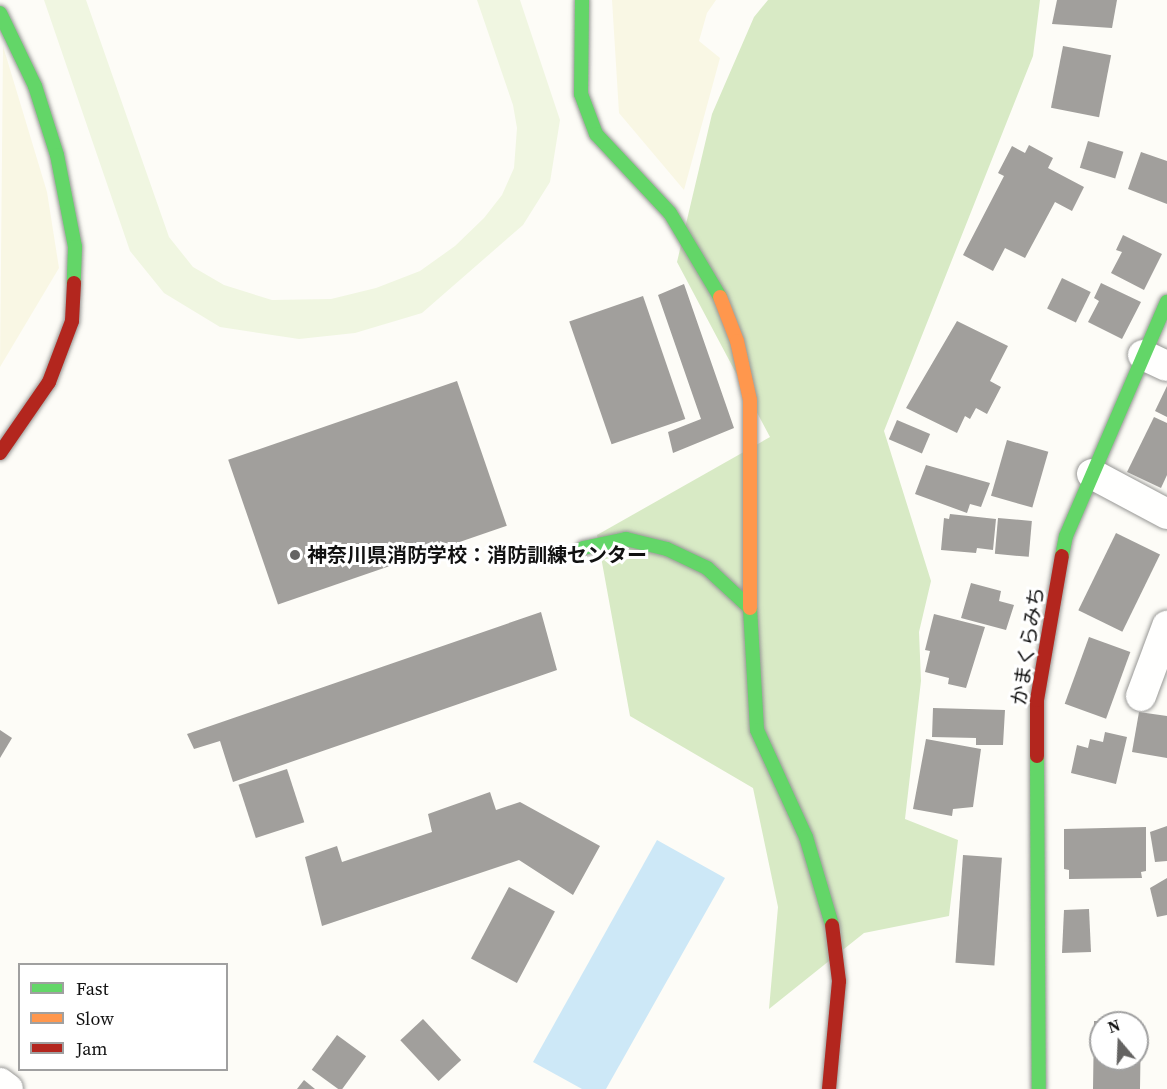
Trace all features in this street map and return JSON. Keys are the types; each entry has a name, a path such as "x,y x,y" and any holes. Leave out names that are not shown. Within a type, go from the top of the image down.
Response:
{"street":[{"path":"582,0 581,94 596,134 670,213 715,284 737,341 750,400 750,608 757,730 806,837 831,920 839,981 829,1089"},
{"path":"0,13 35,86 57,156 75,247 72,321 49,382 0,453"},
{"name":"かまくらみち","path":"1039,1089 1037,700 1066,536 1092,474 1155,360 1167,302"},
{"path":"1092,474 1167,514"},
{"path":"583,548 626,539 667,549 707,568 750,608"},
{"path":"1141,696 1167,626"},
{"path":"0,1083 8,1089"}],"shaded area":[{"path":"612,0 716,0 707,13 699,41 720,58 684,190 619,113"},
{"path":"3,46 47,192 59,268 0,367"}],"green space":[{"path":"44,0 86,0 169,237 193,267 224,285 272,300 331,299 376,288 420,271 455,246 484,218 502,195 514,168 517,128 513,105 477,0 520,0 560,120 550,182 523,225 422,313 355,333 299,339 220,327 164,293 130,251"},
{"path":"768,0 1040,0 1033,56 884,431 931,581 919,632 921,681 905,819 958,840 949,916 864,933 769,1009 778,907 753,788 630,716 597,535 770,437 677,262 712,114 754,17"}],"water":[{"path":"657,840 725,878 606,1089 582,1089 533,1062"}],"building":[{"path":"1057,0 1117,0 1112,28 1052,24"},
{"path":"1063,46 1111,55 1099,117 1051,108"},
{"path":"1088,141 1123,152 1115,179 1080,168"},
{"path":"1029,145 1053,158 1048,168 1084,187 1072,211 1055,202 1025,258 1005,248 993,271 963,255 1004,176 998,173 1012,146 1025,153"},
{"path":"1141,152 1167,161 1167,204 1128,189"},
{"path":"1123,235 1162,254 1144,290 1111,273 1122,252 1116,250"},
{"path":"1062,278 1091,292 1076,323 1047,309"},
{"path":"1101,283 1141,302 1122,339 1088,322 1099,301 1094,298"},
{"path":"684,284 734,428 673,453 668,432 701,419 658,295"},
{"path":"643,296 685,419 612,444 569,321"},
{"path":"957,321 1008,346 990,381 1001,387 987,414 976,408 970,419 965,416 957,433 906,408"},
{"path":"457,381 507,526 278,604 228,460"},
{"path":"1167,386 1167,417 1155,411"},
{"path":"1154,417 1167,423 1167,475 1161,488 1127,472"},
{"path":"897,420 930,434 922,453 889,439"},
{"path":"1007,440 1048,452 1032,508 991,496"},
{"path":"926,465 990,483 981,507 970,504 967,513 915,494"},
{"path":"950,514 996,519 993,550 977,548 976,553 941,550 944,518 949,519"},
{"path":"998,518 1032,521 1029,557 995,554"},
{"path":"1116,533 1160,554 1122,632 1078,610"},
{"path":"971,583 1001,591 999,601 1014,605 1006,630 961,618"},
{"path":"541,612 557,670 233,782 220,741 194,749 187,734"},
{"path":"934,614 985,627 966,688 948,684 949,678 925,672 930,651 925,650"},
{"path":"1089,637 1130,652 1106,719 1065,704"},
{"path":"933,708 1005,710 1003,745 976,745 976,738 932,737"},
{"path":"1139,712 1167,716 1167,758 1132,752"},
{"path":"0,730 12,738 0,758"},
{"path":"1105,732 1127,737 1116,784 1071,773 1077,745 1088,748 1090,739 1103,742"},
{"path":"926,739 981,749 973,807 953,809 952,816 913,809"},
{"path":"287,769 304,822 256,838 238,785"},
{"path":"490,792 496,810 520,802 600,846 573,895 519,860 322,926 305,857 337,846 342,862 432,832 428,814"},
{"path":"1167,826 1167,861 1155,862 1150,832"},
{"path":"1146,827 1146,871 1141,872 1142,878 1069,879 1069,870 1064,869 1064,829"},
{"path":"963,855 1002,858 994,965 955,963"},
{"path":"1167,878 1167,915 1157,917 1150,888"},
{"path":"509,887 555,911 517,983 471,959"},
{"path":"1089,909 1091,952 1062,953 1064,910"},
{"path":"423,1019 461,1060 439,1081 400,1040"},
{"path":"337,1035 366,1056 342,1089 338,1089 312,1070"},
{"path":"1093,1071 1140,1071 1140,1089 1093,1089"},
{"path":"304,1080 315,1089 297,1089"}],"traffic: fast":[{"path":"582,0 581,94 596,134 670,213 720,297"},
{"path":"0,13 35,86 57,155 75,247 74,283"},
{"path":"1062,556 1066,536 1167,302"},
{"path":"583,548 626,539 667,549 707,568 750,608 757,730 806,837 832,925"},
{"path":"1037,756 1039,1089"}],"traffic: slow":[{"path":"720,297 737,341 750,400 750,608"}],"traffic: jam":[{"path":"0,453 49,382 72,321 74,283"},
{"path":"1037,756 1037,700 1062,556"},
{"path":"829,1089 839,981 832,925"}],"place":[{"name":"神奈川県消防学校：消防訓練センター","path":"295,555"}]}
